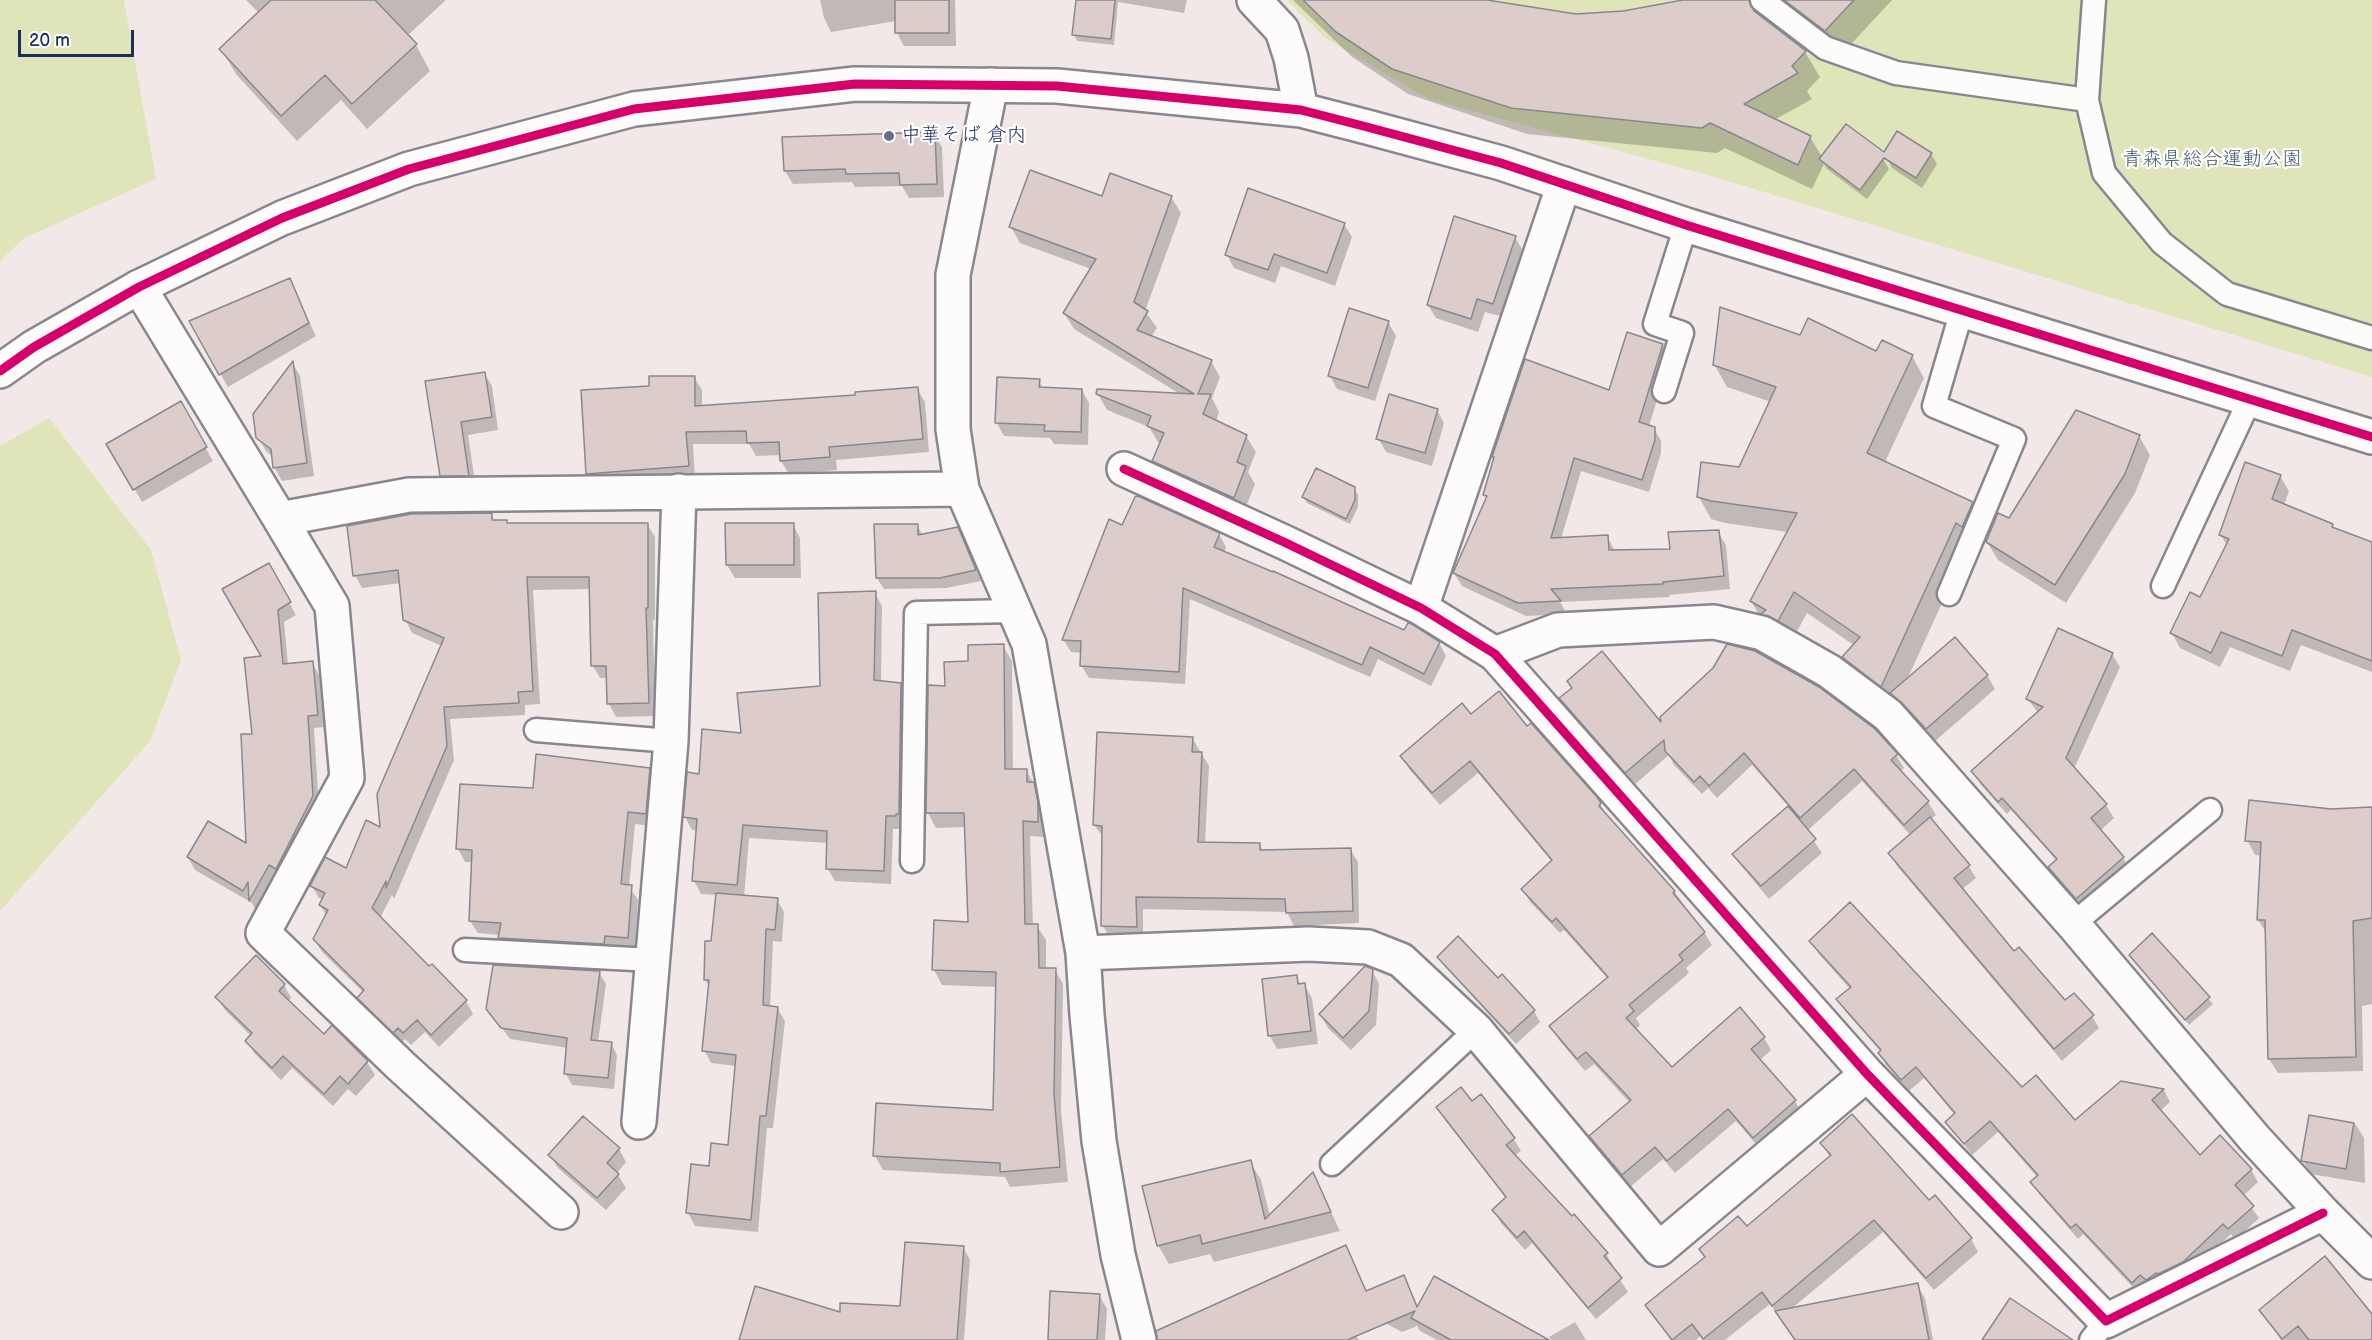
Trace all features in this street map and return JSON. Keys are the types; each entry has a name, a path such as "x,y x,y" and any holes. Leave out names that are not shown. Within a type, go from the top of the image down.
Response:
{"street":[{"path":"1254,0 1282,30 1291,57 1301,110"},
{"path":"0,371 34,347 139,287 282,218 409,169 634,109 855,84 1057,86 1301,110 1501,163 1686,225 2372,437"},
{"path":"991,85 952,275 953,429 962,489 1029,644 1083,953 1099,1141 1118,1255 1139,1340"},
{"path":"1421,608 1564,184"},
{"path":"139,287 332,606 347,778 263,933 400,1066 561,1212"},
{"path":"1124,470 1286,543 1421,608 1495,654 2099,1331 2323,1213"},
{"path":"280,519 409,495 962,489"},
{"path":"639,1122 671,741 679,491"},
{"path":"1495,654 1558,630 1714,622 1762,633 1829,671 1888,715 2073,924 2247,1130 2323,1213 2372,1262"},
{"path":"1083,953 1309,944 1368,947 1401,960 1476,1030 1659,1249 1868,1074"}],"lane":[{"path":"1762,0 1825,48 1896,73 2087,100"},
{"path":"2094,0 2087,100 2104,173 2162,243 2227,294 2372,338"},
{"path":"1664,391 1682,333 1655,324 1686,225"},
{"path":"1949,594 2014,439 1934,406 1962,310"},
{"path":"2163,586 2250,399"},
{"path":"912,861 916,613 1015,611"},
{"path":"536,730 671,741"},
{"path":"2073,924 2210,810"},
{"path":"465,950 652,960"},
{"path":"1332,1164 1476,1030"}],"green space":[{"path":"0,0 124,0 156,179 24,238 0,261"},
{"name":"青森県総合運動公園","path":"1287,0 2372,0 2372,377 1715,177 1428,99 1325,38"},
{"path":"49,418 151,550 181,660 150,741 0,911 0,446"}],"building":[{"path":"271,0 375,0 417,44 352,104 325,75 281,116 219,49"},
{"path":"895,0 949,0 949,33 895,33"},
{"path":"1076,0 1115,0 1111,39 1072,35"},
{"path":"1303,0 1487,0 1576,14 1623,11 1683,0 1749,0 1754,11 1806,51 1792,66 1798,73 1744,104 1811,136 1798,165 1710,123 1702,128 1511,108 1392,69 1336,32"},
{"path":"1784,0 1854,0 1825,31"},
{"path":"1846,124 1884,152 1897,131 1932,153 1916,178 1884,158 1860,190 1819,159"},
{"path":"935,132 937,184 900,185 899,173 846,174 845,169 784,171 782,137"},
{"path":"1030,170 1102,196 1110,173 1172,196 1134,302 1148,311 1137,330 1212,360 1198,394 1211,394 1203,414 1247,435 1237,462 1246,466 1234,498 1152,461 1164,433 1147,426 1151,416 1096,394 1097,389 1194,394 1063,313 1096,259 1009,227"},
{"path":"1248,188 1345,223 1327,273 1274,254 1268,270 1225,255"},
{"path":"1454,216 1516,236 1493,304 1477,299 1471,319 1427,305"},
{"path":"290,278 309,323 219,375 189,321"},
{"path":"1720,307 1800,335 1808,318 1876,351 1882,340 1913,355 1867,453 1973,502 1962,527 1956,523 1881,687 1842,657 1860,637 1794,592 1778,621 1761,614 1766,610 1750,601 1797,513 1697,497 1701,462 1739,467 1776,387 1713,365"},
{"path":"1349,308 1389,321 1368,388 1328,376"},
{"path":"1627,332 1663,344 1639,422 1655,427 1655,440 1642,480 1574,458 1551,538 1608,535 1609,550 1670,549 1668,532 1719,530 1724,576 1663,582 1663,584 1551,589 1561,601 1518,603 1453,573 1487,496 1483,495 1494,457 1492,457 1525,359 1609,390"},
{"path":"293,361 307,463 273,468 271,449 256,438 253,414"},
{"path":"485,372 492,417 461,422 469,476 440,476 425,381"},
{"path":"649,376 695,376 695,406 855,395 855,392 918,387 923,439 829,447 830,457 780,461 779,442 747,443 746,431 686,432 689,466 586,474 581,390 649,386"},
{"path":"997,377 1040,379 1039,387 1082,389 1081,432 1044,431 1045,425 995,423"},
{"path":"1389,394 1438,409 1425,453 1376,439"},
{"path":"181,401 207,447 133,490 106,444"},
{"path":"2076,410 2140,435 2125,474 2055,585 1986,542 1998,513 2009,518"},
{"path":"2245,462 2281,475 2272,499 2333,524 2332,527 2372,542 2372,661 2292,630 2282,656 2221,632 2211,653 2170,633 2190,592 2200,597 2229,539 2219,535"},
{"path":"1316,468 1355,487 1355,500 1346,519 1302,497"},
{"path":"1138,496 1220,533 1214,547 1404,630 1408,623 1412,624 1440,642 1424,674 1370,647 1362,665 1183,588 1179,672 1080,666 1081,641 1062,640 1109,519 1122,525 1135,497"},
{"path":"492,513 492,520 507,520 507,523 648,523 648,608 646,608 649,703 607,704 606,666 591,666 589,577 527,577 533,691 518,692 519,703 444,707 447,746 386,888 386,881 372,908 429,966 432,964 467,1000 431,1035 417,1020 403,1033 398,1028 393,1033 357,998 364,990 313,939 328,910 319,905 325,893 310,886 325,857 346,868 366,820 380,827 377,794 444,638 403,620 398,570 353,576 347,526 411,514"},
{"path":"725,523 794,523 794,565 726,565"},
{"path":"874,524 918,524 918,535 958,527 976,570 940,578 876,578"},
{"path":"269,563 291,602 278,610 283,664 313,661 318,715 308,716 313,796 276,869 269,865 249,901 248,882 243,891 187,857 208,821 246,843 241,734 252,734 244,658 261,656 222,589"},
{"path":"876,591 874,680 901,683 899,814 886,816 884,871 826,869 827,831 743,825 737,885 692,881 697,819 683,817 687,772 699,774 702,729 741,733 737,693 820,686 818,593"},
{"path":"2058,628 2113,653 2066,758 2107,804 2091,818 2124,857 2076,899 2048,867 2057,859 2002,798 1998,802 1971,771 2043,707 2026,699"},
{"path":"1955,637 1988,675 1926,729 1890,693"},
{"path":"1004,644 1005,769 1027,769 1027,782 1034,782 1038,802 1038,822 1023,821 1025,924 1038,924 1039,968 1056,968 1054,1094 1060,1167 1000,1172 1000,1163 873,1156 876,1103 993,1110 996,972 932,970 934,920 968,922 964,813 926,813 928,685 945,686 944,662 968,661 968,645"},
{"path":"1727,644 1755,651 1819,687 1875,729 1898,754 1891,760 1929,801 1904,825 1854,769 1800,818 1744,753 1709,786 1700,776 1694,782 1665,751 1664,740 1625,773 1559,698 1572,688 1567,681 1602,651 1661,722 1660,717 1713,668"},
{"path":"1499,691 1527,726 1531,723 1597,797 1601,803 1599,806 1675,891 1673,893 1705,932 1679,955 1683,960 1629,1005 1634,1011 1626,1018 1672,1067 1740,1007 1765,1037 1751,1049 1796,1100 1753,1138 1728,1109 1667,1161 1655,1147 1622,1175 1589,1136 1631,1100 1586,1052 1577,1059 1549,1026 1608,977 1556,918 1552,922 1521,889 1552,860 1470,761 1432,793 1400,756 1462,703 1471,714"},
{"path":"1097,732 1193,737 1192,752 1202,752 1198,842 1260,843 1260,850 1351,848 1353,911 1286,913 1285,899 1136,897 1137,927 1101,926 1102,826 1093,825"},
{"path":"536,754 650,768 646,814 628,812 621,884 632,885 628,938 605,936 604,944 498,938 501,923 469,921 472,850 456,849 460,784 533,788"},
{"path":"2249,800 2331,809 2372,807 2372,918 2353,921 2356,1057 2268,1059 2265,920 2257,920 2261,842 2245,841"},
{"path":"1788,806 1816,839 1761,886 1732,854"},
{"path":"1930,817 1970,865 1954,878 2014,951 2019,947 2065,1000 2074,993 2094,1015 2054,1049 1888,853"},
{"path":"716,893 778,898 775,930 766,929 763,1005 778,1007 766,1116 760,1116 751,1220 686,1213 691,1164 709,1166 711,1143 728,1145 736,1055 702,1051 709,980 704,980 705,941 711,941"},
{"path":"1850,902 2022,1087 2036,1075 2075,1120 2121,1081 2164,1089 2152,1100 2200,1155 2220,1135 2252,1169 2235,1185 2254,1206 2228,1229 2223,1224 2183,1262 2156,1273 2146,1280 2140,1275 2132,1283 2076,1224 2071,1228 2030,1182 2038,1175 1990,1121 1964,1144 1945,1122 1955,1113 1916,1067 1901,1080 1878,1053 1881,1050 1836,999 1851,987 1809,941"},
{"path":"2152,933 2210,997 2185,1020 2129,955"},
{"path":"1458,936 1498,978 1502,974 1535,1010 1509,1034 1437,957"},
{"path":"256,955 285,984 279,991 324,1034 332,1025 368,1061 348,1084 340,1076 324,1094 283,1056 272,1068 245,1041 252,1033 215,997"},
{"path":"493,965 600,971 591,1040 612,1042 608,1078 564,1074 567,1038 501,1028 486,1009"},
{"path":"1365,966 1373,969 1369,1011 1343,1038 1319,1014"},
{"path":"1297,975 1298,984 1305,983 1311,1031 1268,1036 1262,979"},
{"path":"1461,1087 1472,1101 1481,1094 1515,1138 1506,1145 1572,1216 1574,1214 1608,1253 1604,1256 1622,1278 1588,1308 1524,1231 1517,1238 1492,1210 1506,1197 1436,1107"},
{"path":"1852,1114 1929,1200 1935,1195 1972,1238 1926,1278 1874,1220 1772,1306 1762,1292 1703,1339 1692,1324 1672,1340 1645,1305 1705,1257 1699,1249 1738,1216 1747,1226 1831,1155 1820,1143"},
{"path":"2309,1115 2354,1123 2346,1169 2301,1161"},
{"path":"583,1116 620,1148 607,1163 619,1174 597,1198 548,1155"},
{"path":"1251,1160 1265,1219 1313,1172 1331,1212 1202,1244 1200,1235 1157,1246 1142,1186"},
{"path":"905,1242 964,1246 957,1340 739,1340 755,1286 840,1312 840,1303 900,1306"},
{"path":"1346,1245 1366,1291 1404,1275 1417,1307 1434,1276 1549,1340 1451,1340 1411,1318 1415,1311 1347,1340 1157,1340 1156,1331"},
{"path":"2325,1256 2372,1314 2372,1340 2309,1340 2298,1326 2282,1339 2259,1310"},
{"path":"1918,1283 1929,1340 1795,1340 1775,1311"},
{"path":"1050,1291 1100,1294 1097,1340 1048,1340"},
{"path":"2010,1298 2073,1340 1982,1340"}],"cycle path":[{"path":"0,371 34,347 139,287 282,218 409,169 634,109 855,84 1057,86 1301,110 1367,127 1501,163 1686,225 2372,437"},
{"path":"1124,469 1421,608 1495,654 1867,1074 2106,1321 2323,1213"}],"place":[{"name":"中華そば 倉内","path":"889,136"}]}
